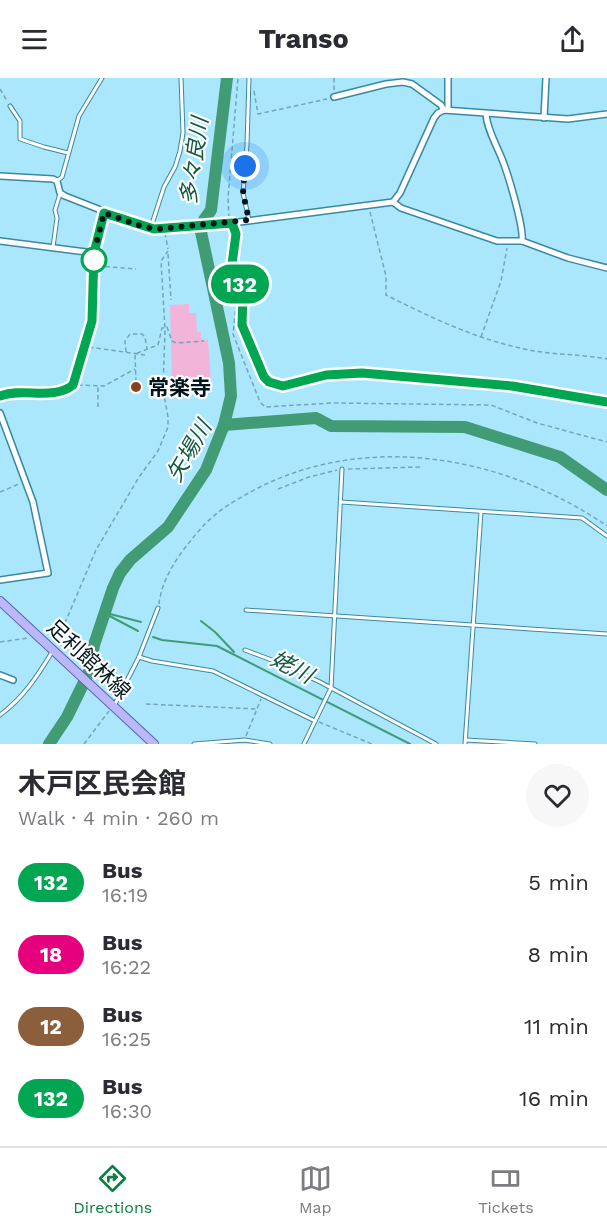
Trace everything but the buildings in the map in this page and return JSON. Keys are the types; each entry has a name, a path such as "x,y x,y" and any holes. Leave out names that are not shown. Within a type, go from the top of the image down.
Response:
{"main road":[{"name":"足利館林線","path":"0,600 154,744"}],"street":[{"path":"446,110 448,78"},
{"path":"544,118 546,78"},
{"path":"334,97 386,84 408,82 446,110"},
{"path":"0,176 52,178 57,181 60,192 65,196 104,213 150,228 165,229 231,223 393,202 400,193 434,118 438,113 446,110 579,119 607,114"},
{"path":"486,114 508,175 522,231 522,241"},
{"path":"393,202 401,208 453,228 497,241 522,241 568,258 607,268"},
{"path":"0,396 12,392 62,392 73,385 92,321 94,253 104,213"},
{"path":"0,241 94,253"},
{"path":"0,413 33,502 48,573 0,580"},
{"path":"0,675 13,680"}],"lane":[{"path":"57,181 62,177 79,116 102,78"},
{"path":"150,228 164,187 180,151 183,133 181,78"},
{"path":"249,78 243,193 249,220"},
{"path":"10,106 20,121 20,139 69,153"},
{"path":"53,247 57,218 55,210 60,192"},
{"path":"231,223 236,234 232,264 243,293 244,333 264,377 275,384 283,386 326,375 362,373 512,386 607,402"},
{"path":"304,744 330,690 342,469"},
{"path":"341,502 582,518 607,536"},
{"path":"481,512 466,742 535,744"},
{"path":"111,706 139,657 158,608"},
{"path":"246,610 607,634"},
{"path":"245,651 276,662 436,744"},
{"path":"0,715 35,682 55,652"},
{"path":"139,657 152,661 206,668 316,719"},
{"path":"194,744 244,742 270,744"}],"path":[{"path":"231,223 228,198 238,78"},
{"path":"254,87 258,114 334,97 334,78"},
{"path":"0,89 10,106"},
{"path":"369,206 386,276 386,295 440,322 481,337 532,351 607,359"},
{"path":"165,229 171,300"},
{"path":"481,337 501,281 507,241"},
{"path":"59,636 96,550 164,438 168,417 163,389 165,326 161,261 168,251"},
{"path":"94,266 136,269"},
{"path":"240,283 234,313 233,334 260,402 265,407 332,403 491,405 537,423 607,442"},
{"path":"165,326 174,343 204,341"},
{"path":"135,354 158,345 162,328 165,326"},
{"path":"126,353 125,341 130,334 142,334 145,337 147,350"},
{"path":"86,347 145,355"},
{"path":"135,354 136,382"},
{"path":"73,385 104,386 136,368"},
{"path":"98,386 98,407"},
{"path":"158,608 177,559 206,522 221,508 281,476 329,462 373,457 416,457 479,467 506,474 558,495 607,526"},
{"path":"278,489 309,477 342,469 420,467"},
{"path":"0,492 25,482"},
{"path":"0,642 38,636"},
{"path":"244,742 262,694"},
{"path":"146,704 257,709"},
{"path":"84,744 111,706"},
{"path":"316,719 372,744"}],"shaded area":[{"path":"189,304 189,313 196,313 197,332 201,332 201,339 208,340 211,380 198,389 195,388 194,382 172,382 170,305"}],"waterway":[{"name":"矢場川","path":"49,744 67,717 90,670 94,645 120,573 130,560 168,527 206,470 224,425 231,396 229,363 201,232 204,220 211,210 227,78"},
{"name":"矢場川","path":"224,425 316,418 331,426 465,427 560,457 607,490"},
{"name":"姥川","path":"104,613 138,631"},
{"path":"110,614 141,622"},
{"path":"201,621 234,652"},
{"name":"姥川","path":"153,637 217,646 410,744"}],"bus line":[{"name":"132","path":"0,396 12,392 62,392 73,385 92,321 94,253 104,213 154,229 232,223 236,234 232,264 243,293 242,325 264,377 269,382 283,386 326,375 362,373 512,386 584,396 607,402"}],"place":[{"name":"常楽寺","path":"136,387"}],"route":[{"path":"94,260 94,266 94,253 104,213 144,227 158,229 249,220 243,193 245,166"}],"water label":[{"name":"多々良川","path":"194,161"}]}
